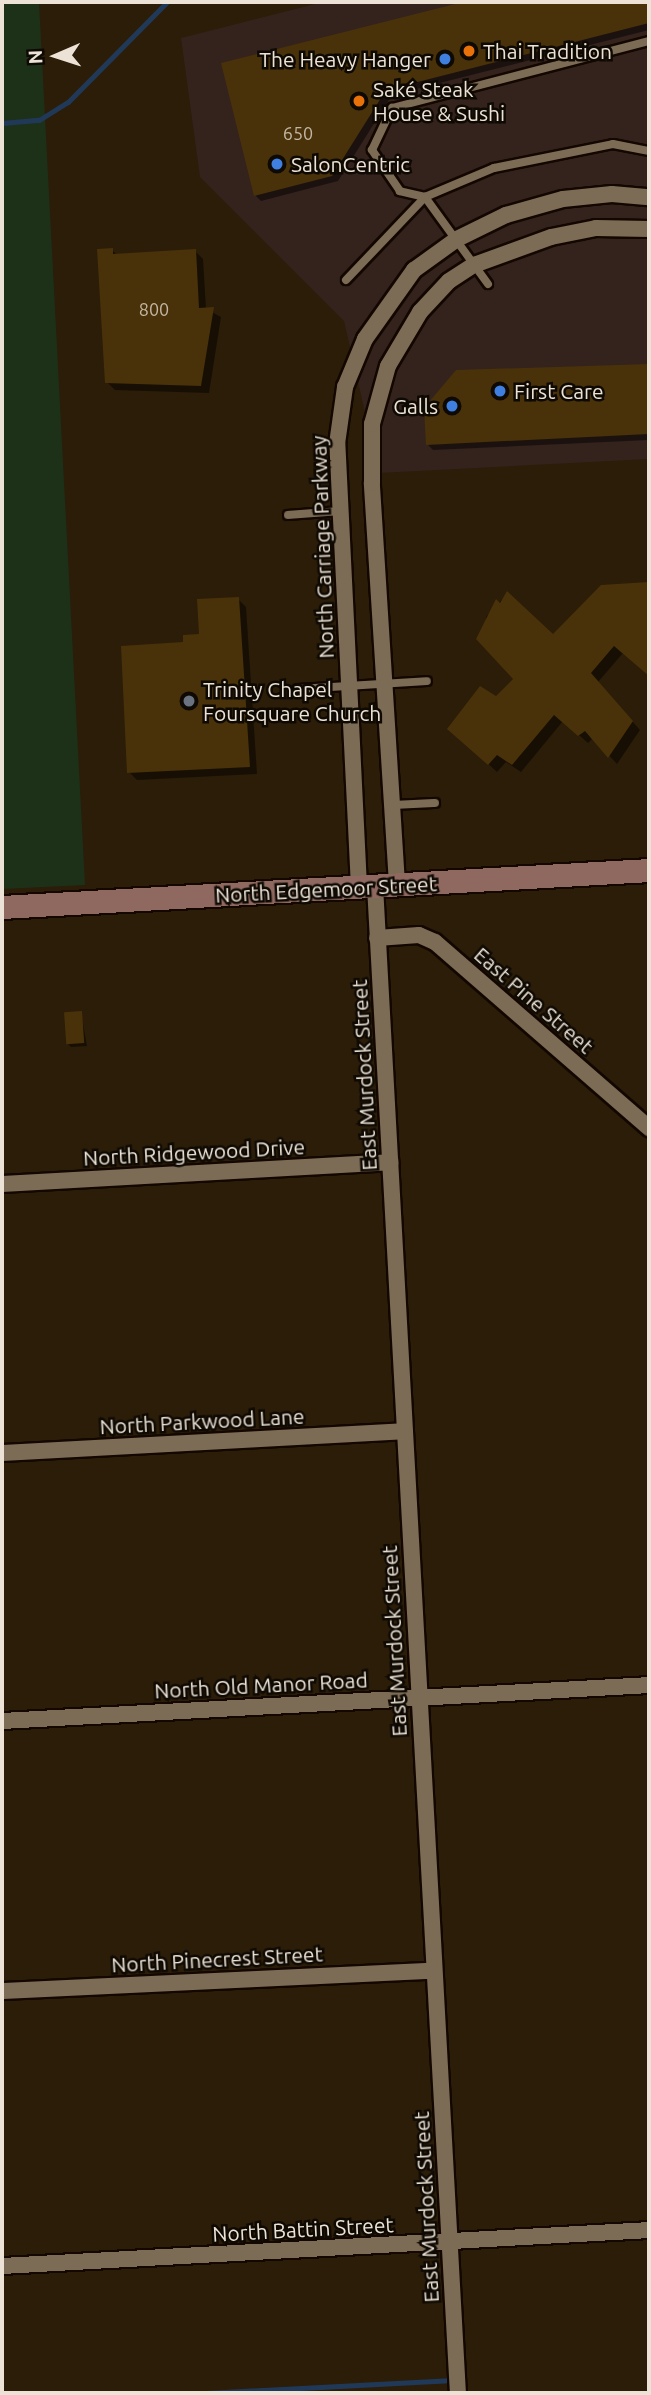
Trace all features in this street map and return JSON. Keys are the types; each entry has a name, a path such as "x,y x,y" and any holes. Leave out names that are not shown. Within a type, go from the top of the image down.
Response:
{"street":[{"name":"North Carriage Parkway","path":"377,886 348,686 337,444 345,387 365,339 414,270 457,239 506,215 564,199 612,194 649,197"},
{"path":"377,886 392,805 372,424 388,366 420,312 449,282 474,265 551,237 596,228 649,229"},
{"name":"North Edgemoor Street","path":"2,907 649,870"},
{"name":"East Murdock Street","path":"377,886 377,938 458,2393"},
{"name":"East Pine Street","path":"377,938 419,936 435,942 649,1128"},
{"name":"North Ridgewood Drive","path":"2,1184 390,1162"},
{"name":"North Parkwood Lane","path":"2,1453 404,1431"},
{"name":"North Old Manor Road","path":"2,1721 649,1685"},
{"name":"North Pinecrest Street","path":"2,1991 434,1971"},
{"name":"North Battin Street","path":"2,2266 649,2230"}],"lane":[{"path":"488,284 425,197 400,191 372,150 392,108 649,41"},
{"path":"346,280 425,197 494,168 613,144 649,151"},
{"path":"288,515 340,511"},
{"path":"298,689 427,681"},
{"path":"392,805 435,803"}],"shaded area":[{"path":"323,2 649,2 649,459 379,473 344,321 200,177 181,38"}],"green space":[{"path":"2,2 39,2 85,885 2,889"}],"building":[{"path":"463,2 649,2 649,23 386,90 332,176 254,196 221,63"},
{"path":"113,248 113,254 196,249 199,308 214,307 201,386 105,383 97,249"},
{"path":"649,364 649,434 426,445 424,408 456,370"},
{"path":"649,582 649,676 614,646 591,673 633,721 608,758 585,731 578,736 554,715 512,765 497,755 488,765 447,729 480,686 496,696 513,679 476,639 496,599 500,603 507,591 553,634 601,585"},
{"path":"239,597 250,767 127,773 121,646 183,642 183,635 199,634 197,599"},
{"path":"82,1011 84,1043 66,1044 64,1012"}],"waterway":[{"path":"2,123 39,120 68,102 167,2"},
{"path":"205,2393 454,2380"}],"place":[{"name":"Thai Tradition","path":"469,51"},
{"name":"The Heavy Hanger","path":"445,59"},
{"name":"Saké Steak House & Sushi","path":"359,101"},
{"name":"SalonCentric","path":"277,164"},
{"name":"First Care","path":"500,391"},
{"name":"Galls","path":"452,406"},
{"name":"Trinity Chapel Foursquare Church","path":"189,701"}]}
